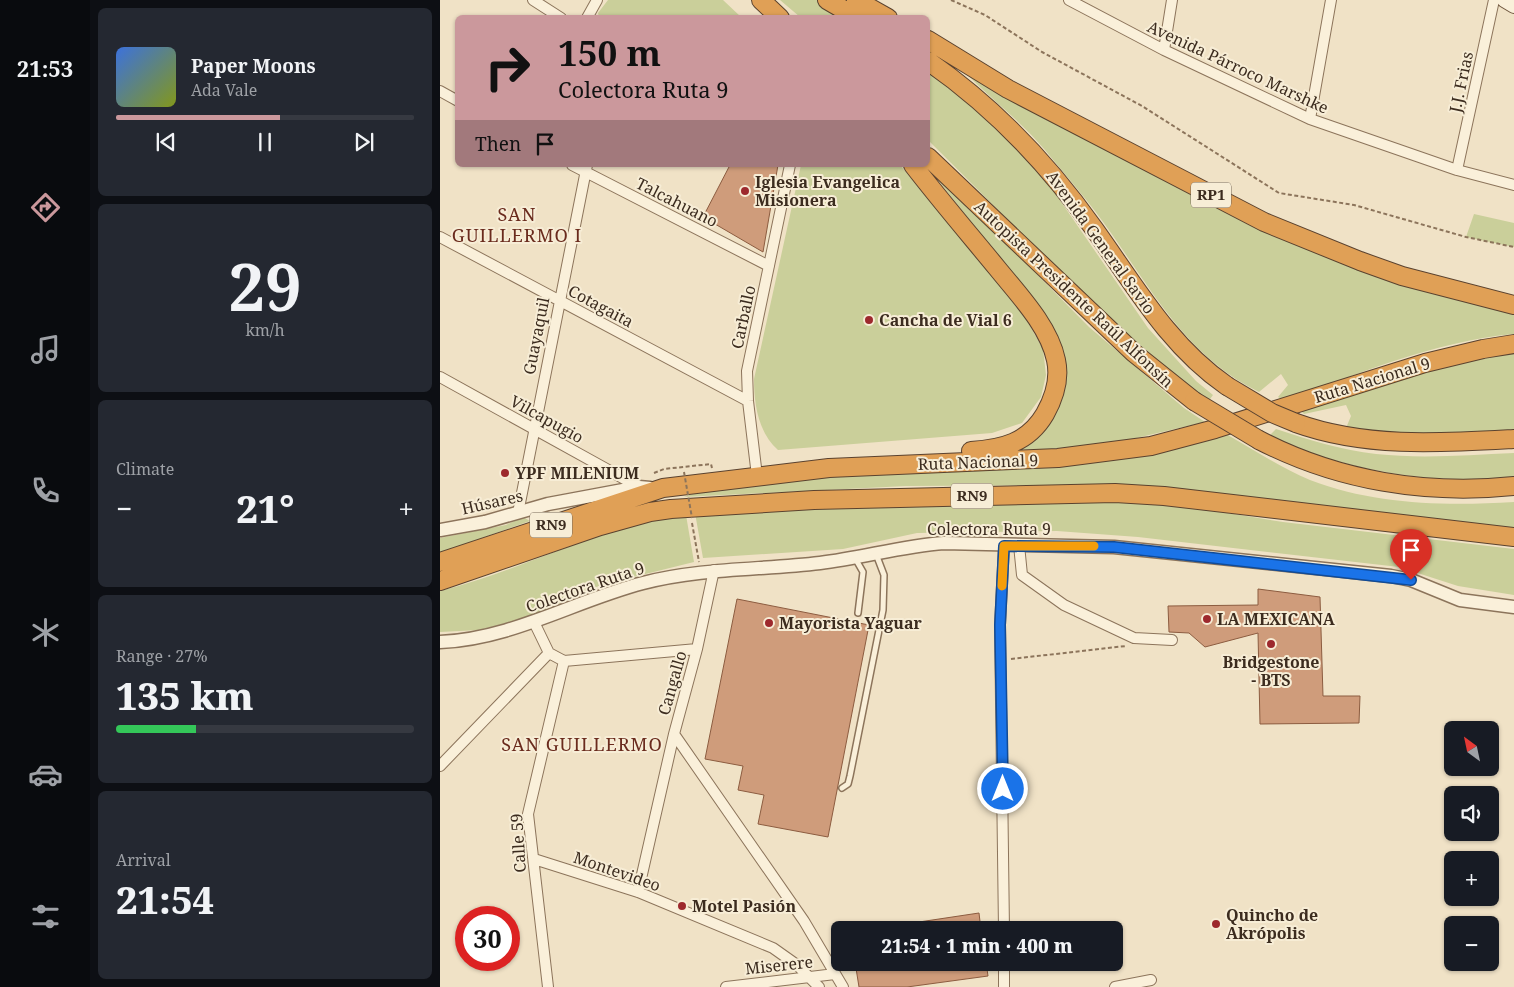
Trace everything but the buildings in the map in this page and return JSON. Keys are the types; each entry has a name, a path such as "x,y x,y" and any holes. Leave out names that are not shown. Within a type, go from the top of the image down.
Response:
{"highway":[{"path":"761,0 777,15"},
{"path":"828,0 853,15"},
{"path":"856,0 883,15"},
{"name":"RP1","path":"930,41 1008,88 1264,222 1393,273 1514,305"},
{"name":"Avenida General Savio","path":"930,63 977,100 1026,145 1064,188 1149,310 1193,359 1227,386 1272,412 1296,423 1338,436 1387,441 1444,443 1514,438"},
{"name":"Autopista Presidente Raúl Alfonsín","path":"930,158 1134,353 1194,402 1259,440 1309,462 1378,481 1458,490 1514,486"},
{"path":"829,468 854,459 880,456 1004,448 1022,440 1038,425 1051,404 1057,378 1056,360 1044,332 1016,292 915,167"},
{"name":"Ruta Nacional 9","path":"440,562 663,488 829,468 1058,458 1151,446 1215,429 1425,363 1483,348 1514,344"},
{"name":"Ruta Nacional 9","path":"440,581 600,526 650,512 700,506 814,500 1115,493 1164,496 1514,537"}],"main road":[{"path":"1504,0 1514,6"}],"street":[{"path":"533,0 556,15"},
{"path":"588,15 597,0"},
{"name":"Avenida Párroco Marshke","path":"1070,0 1164,50 1310,119 1457,170 1514,185"},
{"path":"1164,50 1172,0"},
{"path":"1310,119 1331,0"},
{"name":"J.J. Frias","path":"1457,170 1494,0"},
{"path":"440,92 455,100"},
{"name":"Carballo","path":"757,476 748,401 748,363 790,167"},
{"name":"Talcahuano","path":"586,169 769,266"},
{"name":"Guayaquil","path":"518,513 558,301 586,169"},
{"name":"Cotagaita","path":"440,237 748,401"},
{"name":"Vilcapugio","path":"440,377 639,487"},
{"name":"Húsares","path":"440,530 518,513 548,504 639,487 663,488"},
{"name":"Colectora Ruta 9","path":"440,642 479,639 534,622 576,605 644,583 714,570 818,563 855,558 876,552 917,545 944,543 1004,546 1114,547 1391,576 1411,580 1460,600 1514,607"},
{"path":"1019,545 1022,575 1064,605 1134,638 1172,640"},
{"path":"1004,546 1001,660 1004,921"},
{"name":"Cangallo","path":"638,892 674,734 697,649 714,570"},
{"path":"534,622 549,653 564,661 697,649"},
{"path":"440,766 549,653"},
{"name":"Calle 59","path":"548,987 528,814 564,661"},
{"path":"674,734 804,922 843,987"},
{"name":"Montevideo","path":"534,859 638,892 773,948 819,987"},
{"path":"1004,971 1004,987"},
{"name":"Miserere","path":"726,987 835,974"},
{"path":"1115,987 1151,980"}],"lane":[{"path":"842,788 848,784 850,776 883,610 884,575 876,552"},
{"path":"855,558 863,572 858,613"}],"path":[{"path":"952,0 985,15 1042,52 1142,106 1279,193 1354,205 1466,237 1514,247"},
{"path":"654,473 664,469 711,464 712,469 703,470"},
{"path":"684,472 698,558"},
{"path":"1001,660 1134,645"}],"green space":[{"path":"608,0 723,0 739,15 598,15"},
{"path":"780,0 817,0 846,15 798,15"},
{"path":"930,69 1001,131 1044,177 1148,328 1196,381 1213,395 1208,402 1134,341 1030,242 930,142"},
{"path":"963,70 1198,196 1514,312 1514,334 1484,338 1426,351 1284,401 1278,397 1288,385 1281,374 1259,392 1234,378 1193,343 1158,301 1111,233 1045,150"},
{"path":"930,166 1089,327 1184,408 1205,422 1132,439 1076,448 1019,450 1034,439 1060,397 1029,295 928,167"},
{"path":"801,167 902,167 997,280 1026,319 1043,349 1046,375 1041,397 1022,423 992,433 778,450 766,435 758,417 754,379"},
{"path":"1474,214 1514,223 1514,247 1466,237"},
{"path":"1514,350 1514,431 1393,434 1346,428 1351,416 1346,405 1304,414 1300,410 1406,376"},
{"path":"1276,429 1326,444 1376,454 1462,456 1514,453 1514,477 1450,479 1419,477 1359,467 1329,459 1268,437"},
{"path":"1226,434 1299,475 1360,495 1411,502 1463,504 1514,502 1514,528 1216,494 1114,485 906,486 684,497 706,489 818,476 1068,465 1130,456"},
{"path":"1000,500 1134,502 1185,506 1283,522 1514,549 1514,595 1458,586 1399,567 1138,537 1057,531 917,533 843,549 703,558 695,513"},
{"path":"686,515 694,562 601,585 527,618 479,630 440,632 440,591 501,572 592,538 654,521"},
{"path":"523,517 530,521 440,553 440,538 506,525"}],"slow traffic":[{"path":"1002,586 1004,546 1094,546"}],"place":[{"name":"Iglesia Evangelica Misionera","path":"745,191"},
{"name":"Cancha de Vial 6","path":"869,320"},
{"name":"YPF MILENIUM","path":"505,473"},
{"name":"LA MEXICANA","path":"1207,619"},
{"name":"Mayorista Yaguar","path":"769,623"},
{"name":"Bridgestone - BTS","path":"1271,644"},
{"name":"Motel Pasión","path":"682,906"},
{"name":"Quincho de Akrópolis","path":"1216,924"}],"district":[{"name":"SAN GUILLERMO I","path":"517,225"},
{"name":"SAN GUILLERMO","path":"582,745"}],"route":[{"path":"1003,789 1000,625 1004,546 1114,547 1391,576 1411,580"}]}
